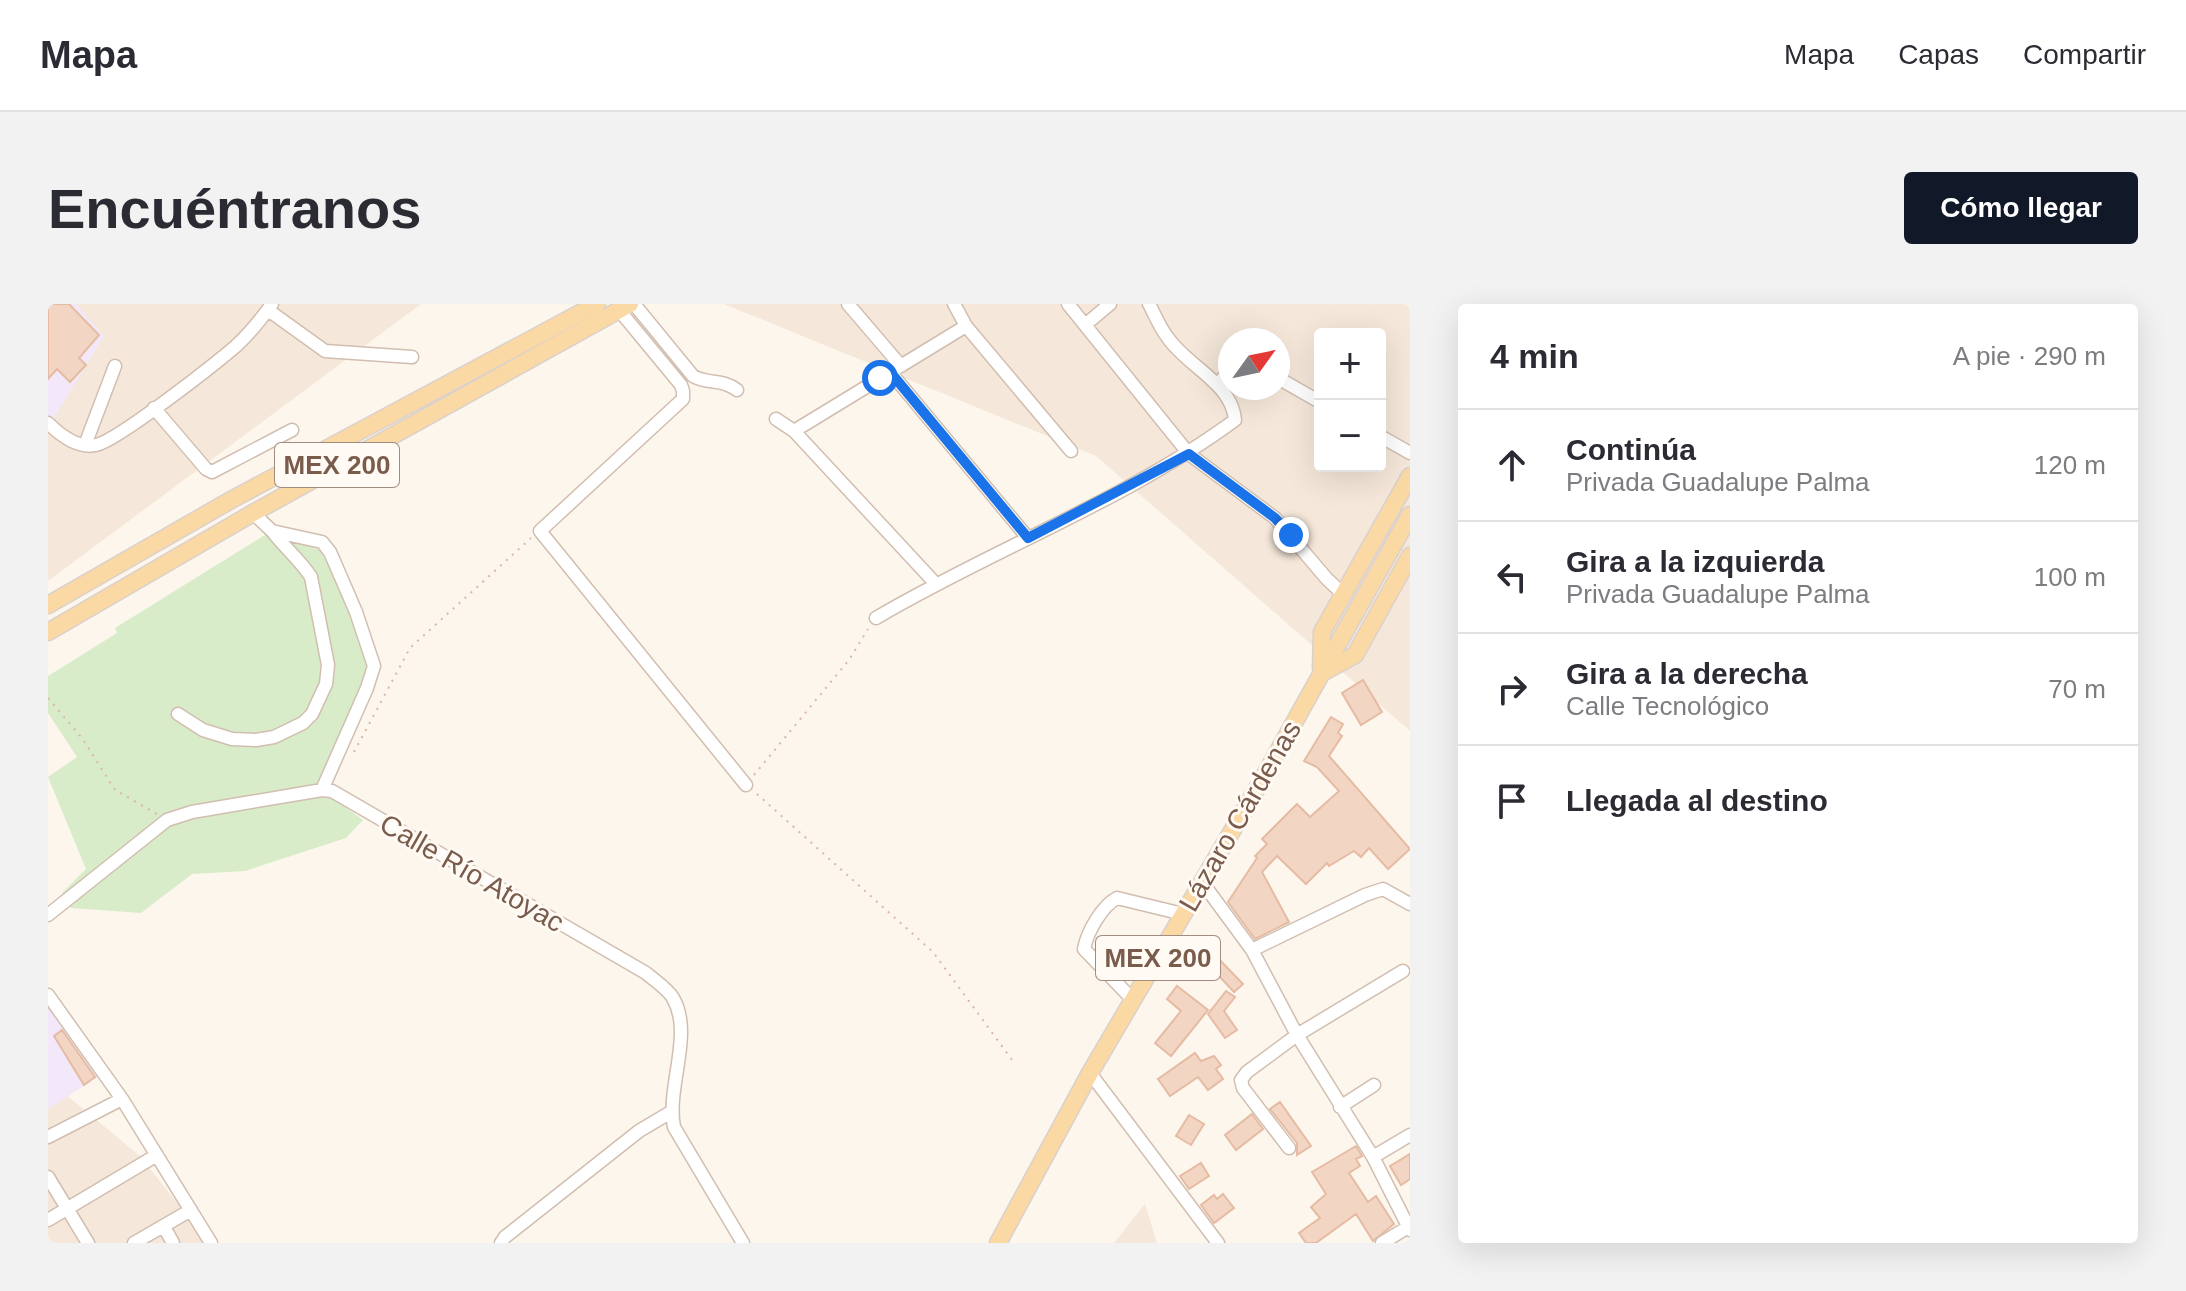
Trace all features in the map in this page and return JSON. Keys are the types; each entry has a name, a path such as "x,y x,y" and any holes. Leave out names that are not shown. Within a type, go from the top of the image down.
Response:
{"main road":[{"name":"MEX 200","path":"48,605 231,500 597,304"},
{"name":"MEX 200","path":"48,632 253,513 627,306"},
{"name":"MEX 200","path":"1320,674 1322,632 1410,476"},
{"name":"Lázaro Cárdenas","path":"998,1243 1090,1073 1410,515"},
{"path":"1320,674 1355,655 1410,556"}],"street":[{"path":"848,304 1028,538"},
{"path":"954,304 966,326 1071,451"},
{"path":"1068,304 1189,454 1275,518 1343,594"},
{"path":"1085,325 1110,304"},
{"path":"1149,304 1168,339 1192,364 1218,384"},
{"path":"627,306 693,376 703,381 719,381 737,390"},
{"path":"627,306 681,385 683,399 540,531 746,785"},
{"path":"48,423 59,435 85,445 97,445 154,408 238,345 270,307 325,351 412,357"},
{"path":"794,431 966,326"},
{"path":"85,445 115,366"},
{"path":"1290,385 1316,400"},
{"path":"876,618 935,583 1189,454 1235,420 1234,405 1230,400"},
{"path":"154,408 206,469 212,472 292,430"},
{"path":"776,419 794,431 935,583"},
{"path":"48,443 59,435"},
{"path":"1386,439 1410,453"},
{"path":"178,714 203,730 221,736 256,740 274,737 303,723 312,714 326,684 328,665 311,577 253,513"},
{"path":"48,915 167,820 192,812 322,790 374,666 356,612 330,552 322,542 272,531"},
{"name":"Calle Río Atoyac","path":"322,790 332,791 646,973 673,997 682,1026 671,1112 674,1127 743,1243"},
{"path":"1202,882 1252,950 1297,1035 1373,1157 1409,1228 1382,1243"},
{"path":"1252,950 1383,889 1410,904"},
{"path":"1133,1000 1084,949 1093,927 1108,903 1117,898 1183,914"},
{"path":"1289,1148 1243,1088 1241,1080 1247,1072 1297,1035 1403,971"},
{"path":"48,995 122,1099 211,1243"},
{"path":"1090,1073 1218,1243"},
{"path":"1340,1107 1374,1085"},
{"path":"48,1137 122,1099"},
{"path":"501,1243 639,1131 671,1112"},
{"path":"1373,1157 1410,1135"},
{"path":"48,1220 157,1155"},
{"path":"48,1177 88,1243"},
{"path":"134,1243 191,1210"},
{"path":"164,1227 173,1243"}],"path":[{"path":"353,752 410,648 540,531"},
{"path":"876,618 849,660 746,785 933,952 1015,1064"},
{"path":"48,698 82,738 115,790 167,820"}],"shaded area":[{"path":"48,304 421,304 48,581"},
{"path":"48,304 76,304 104,336 52,421 48,416"},
{"path":"724,304 1410,304 1410,731 1096,456"},
{"path":"48,1007 66,1028 98,1077 48,1109"},
{"path":"48,1080 140,1156 209,1243 48,1243"},
{"path":"1145,1204 1157,1243 1114,1243"}],"green space":[{"path":"268,533 320,550 350,605 368,649 369,672 364,687 317,787 363,820 346,838 245,871 192,874 141,913 71,908 62,893 86,869 48,777 77,757 48,713 48,676 117,633 115,628"}],"building":[{"path":"48,304 69,304 99,335 79,358 86,365 70,382 57,369 48,379"},
{"path":"1363,680 1382,712 1361,725 1342,693"},
{"path":"1331,717 1343,724 1338,733 1342,736 1329,756 1410,849 1388,869 1369,848 1361,857 1354,851 1329,866 1327,863 1306,884 1277,856 1262,872 1289,922 1255,939 1228,902 1257,858 1255,856 1267,844 1262,839 1297,804 1310,817 1339,791 1317,767 1304,761"},
{"path":"1212,952 1243,984 1234,992 1204,960"},
{"path":"1177,986 1208,1010 1171,1056 1155,1043 1181,1011 1167,999"},
{"path":"1226,991 1235,997 1224,1011 1237,1030 1225,1038 1208,1014"},
{"path":"62,1030 95,1077 84,1085 54,1036"},
{"path":"1195,1053 1201,1061 1214,1056 1221,1065 1216,1069 1223,1079 1208,1090 1198,1077 1170,1096 1158,1079"},
{"path":"1280,1102 1311,1146 1297,1155 1297,1143 1270,1109"},
{"path":"1252,1114 1263,1129 1236,1150 1225,1135"},
{"path":"1189,1115 1204,1124 1191,1145 1176,1136"},
{"path":"1356,1146 1362,1156 1356,1159 1360,1166 1349,1173 1368,1202 1376,1196 1394,1224 1373,1241 1356,1214 1316,1243 1306,1243 1299,1233 1320,1218 1311,1207 1326,1194 1312,1172"},
{"path":"1410,1154 1410,1179 1401,1185 1390,1166"},
{"path":"1201,1163 1209,1176 1189,1189 1180,1176"},
{"path":"1223,1194 1234,1208 1214,1223 1201,1205 1214,1195 1217,1199"}],"route":[{"path":"880,378 891,373 1028,538 1189,454 1275,518 1291,535"}]}
